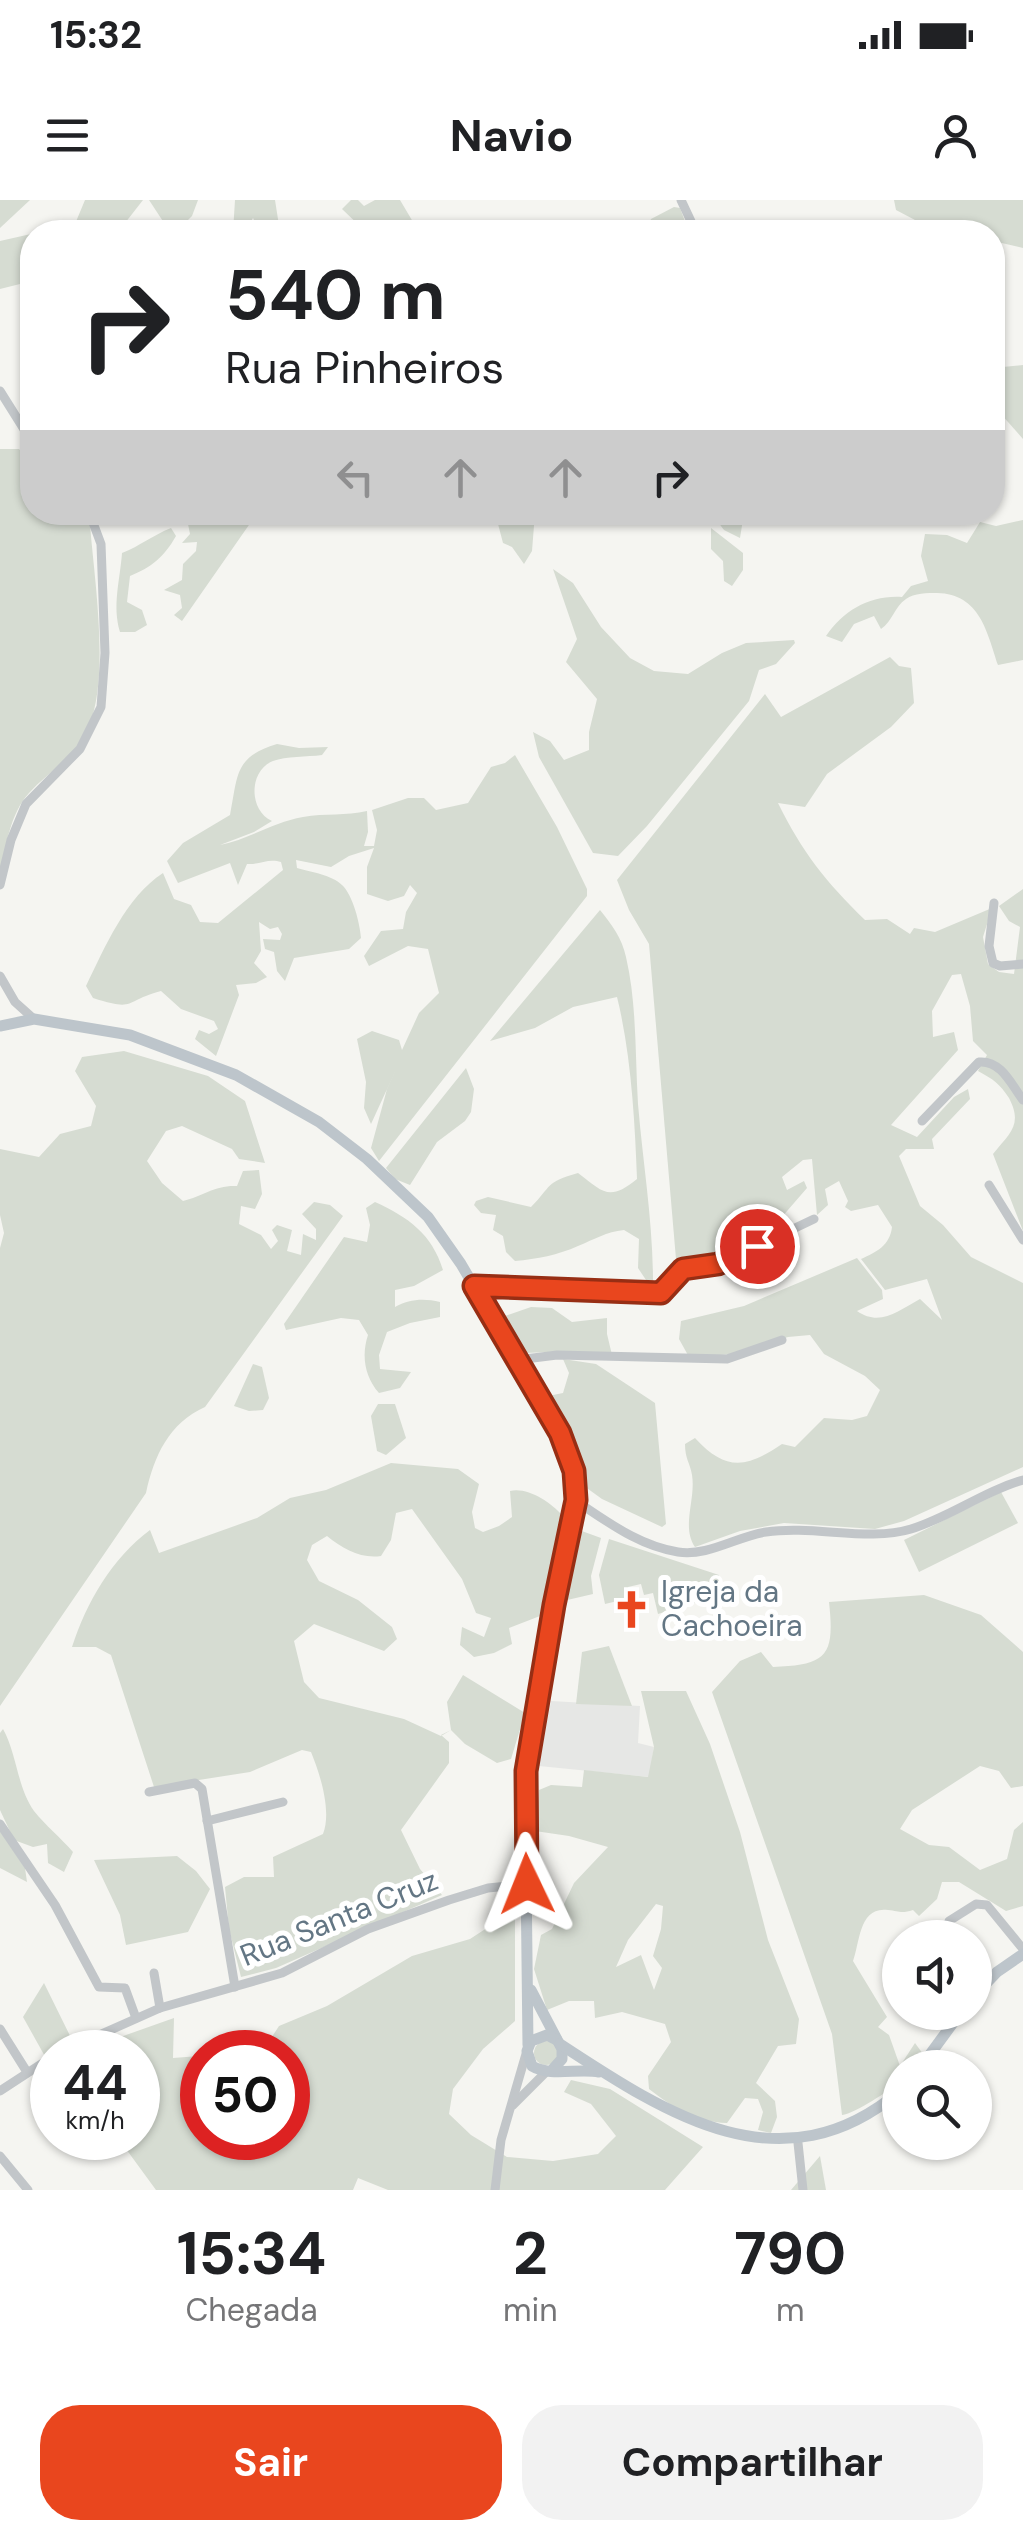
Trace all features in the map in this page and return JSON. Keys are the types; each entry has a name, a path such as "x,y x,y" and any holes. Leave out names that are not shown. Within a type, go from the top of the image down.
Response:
{"main road":[{"path":"0,1026 34,1020 130,1035 236,1075 291,1104 345,1141 409,1197 442,1234 517,1360 566,1447 574,1471 576,1500 526,1771 530,1986 527,2048 532,2066 549,2071 578,2069 605,2074"},
{"path":"992,1977 1023,1952"},
{"path":"530,1986 559,2042 562,2059 549,2071"},
{"path":"527,2048 541,2035 559,2042 672,2115 715,2135 760,2144 798,2142 850,2126 882,2107"}],"street":[{"path":"0,391 20,423"},
{"path":"0,885 11,840 26,804 80,749 101,707 105,653 102,544 94,525"},
{"path":"994,902 989,946 993,963 1023,964"},
{"path":"0,976 15,1002 34,1020"},
{"path":"922,1121 979,1062 987,1061 1000,1068 1023,1100"},
{"path":"989,1185 1023,1240"},
{"path":"474,1286 661,1293 683,1269 728,1260 814,1219"},
{"path":"517,1360 558,1356 727,1359 782,1340"},
{"path":"576,1500 632,1537 680,1553 784,1530 896,1533 1023,1480"},
{"path":"149,1792 199,1785 235,1987"},
{"path":"208,1821 283,1802"},
{"path":"0,1824 55,1905 98,1988 125,1988 136,2018"},
{"name":"Rua Santa Cruz","path":"110,2030 160,2008 282,1973 368,1929 449,1900 488,1888 527,1884"},
{"path":"951,1920 982,1903 1023,1952"},
{"path":"154,1973 160,2008"},
{"path":"0,2028 28,2072 4,2088 0,2075"},
{"path":"495,2190 501,2140 527,2048"},
{"path":"511,2107 549,2071"},
{"path":"798,2142 803,2190"},
{"path":"0,2156 28,2190"}],"shaded area":[{"path":"0,200 30,200 0,228"},
{"path":"85,200 143,200 127,220 77,220"},
{"path":"149,200 198,200 188,220 162,220"},
{"path":"235,200 275,200 278,220 234,220"},
{"path":"351,200 364,206 375,200 400,200 412,220 353,220 342,209"},
{"path":"894,200 1023,200 1023,248 1005,244 1005,220 915,220 896,210"},
{"path":"674,207 680,208 684,220 651,220"},
{"path":"20,237 20,284 0,289 0,241"},
{"path":"1023,365 1023,439 1005,419 1005,367"},
{"path":"0,449 19,449 20,525 90,525 99,664 92,718 83,738 23,801 10,831 0,872"},
{"path":"1023,520 1023,660 998,665 980,617 963,600 937,593 906,599 881,629 874,616 854,624 842,642 826,636 859,606 902,597 911,586 928,581 921,556 925,534 947,535 967,543 978,525"},
{"path":"188,525 249,525 182,621 174,615 182,608 180,595 164,590 182,580 183,564 196,551 197,542 182,543 190,534"},
{"path":"498,525 534,525 532,551 524,564 512,547 503,543"},
{"path":"720,525 742,525 740,538"},
{"path":"171,528 176,536 167,550 151,565 130,576 127,602 142,610 147,625 135,632 120,632 117,603 122,553"},
{"path":"711,528 743,553 743,570 732,586 724,581 723,561 711,549"},
{"path":"553,569 573,583 601,627 630,658 654,671 688,674 746,643 795,643 776,664 759,670 749,701 618,856 593,853 539,757 533,732 550,741 564,760 589,750 597,699 566,662 577,639"},
{"path":"890,657 899,666 911,668 914,703 891,727 827,774 805,807 778,803 816,866 865,920 887,919 910,934 914,928 935,932 992,908 983,937 988,964 999,972 1014,974 1020,927 1009,921 999,906 1023,889 1023,1231 993,1154 1013,1128 1015,1115 999,1085 978,1071 987,1055 973,1041 970,1006 961,974 952,975 932,1011 933,1037 954,1032 958,1050 891,1125 917,1137 954,1097 968,1089 970,1099 932,1139 934,1149 906,1149 899,1156 920,1206 971,1257 1023,1283 1023,1467 904,1521 875,1529 784,1523 740,1531 695,1547 689,1531 693,1484 685,1444 695,1438 717,1457 747,1462 782,1444 795,1447 824,1418 852,1420 867,1416 880,1390 865,1376 824,1354 810,1335 788,1337 735,1354 689,1357 679,1339 681,1321 744,1306 857,1258 882,1290 883,1299 857,1311 881,1317 920,1299 942,1320 927,1279 885,1290 861,1259 882,1247 891,1233 892,1227 878,1205 851,1211 845,1207 848,1201 839,1181 825,1189 828,1205 817,1215 812,1159 803,1160 782,1177 787,1190 804,1181 807,1188 763,1232 726,1244 723,1255 690,1264 676,1259 649,944 617,880 765,694 781,717"},
{"path":"277,744 328,747 322,755 284,758 265,766 254,791 259,809 272,821 220,845 292,819 367,811 364,846 374,846 377,830 372,810 408,798 424,798 436,810 468,803 491,767 515,755 587,889 587,896 379,1161 371,1148 387,1089 371,1124 364,1108 366,1082 357,1039 372,1031 399,1040 402,1050 419,1013 439,993 428,949 408,946 369,966 364,956 381,931 403,929 406,912 417,893 410,885 404,896 388,901 367,894 367,867 374,848 331,867 296,860 297,868 342,885 355,910 361,938 349,949 294,958 285,981 277,971 274,952 265,949 263,939 280,940 282,934 278,927 270,929 259,922 261,951 254,963 267,977 256,983 236,985 239,995 216,1056 195,1039 199,1030 209,1034 218,1029 214,1021 181,1009 161,991 124,1005 93,998 86,986 127,909 163,873 174,899 191,905 200,922 218,923 283,870 281,862 276,861 247,864 238,885 230,863 178,883 167,861 183,843 230,815 240,769 253,755"},
{"path":"600,910 622,944 632,993 651,1237 653,1282 648,1283 638,1268 639,1239 624,1230 555,1254 515,1261 506,1252 503,1236 493,1230 496,1215 481,1213 474,1205 488,1197 531,1207 554,1182 578,1173 606,1192 619,1190 637,1179 629,1064 617,997 573,1007 535,1028 490,1041"},
{"path":"124,1051 208,1076 245,1101 265,1163 239,1159 232,1149 182,1126 166,1131 147,1161 162,1183 183,1201 237,1186 243,1171 259,1170 262,1194 255,1209 241,1206 239,1224 261,1235 271,1249 278,1241 272,1230 277,1225 292,1230 287,1251 301,1255 303,1234 316,1240 316,1229 302,1214 314,1202 330,1205 343,1216 205,1407 182,1422 165,1442 146,1493 0,1706 0,1248 4,1233 0,1215 0,1149 39,1157 60,1134 91,1126 96,1106 75,1071 82,1057"},
{"path":"466,1068 474,1089 471,1112 437,1142 410,1185 395,1179 386,1168"},
{"path":"375,1202 417,1228 432,1246 443,1270 414,1286 395,1290 395,1307 417,1300 440,1302 440,1317 387,1332 379,1355 380,1369 411,1372 400,1388 379,1393 368,1373 368,1335 359,1320 341,1318 286,1330 284,1324 344,1237 367,1242 370,1225 366,1208"},
{"path":"531,1307 552,1308 572,1322 607,1318 612,1355 570,1351 525,1353 502,1317"},
{"path":"563,1359 596,1364 655,1403 666,1524 662,1527 602,1499 584,1486 567,1427 548,1396 563,1393 569,1373"},
{"path":"253,1364 262,1367 269,1398 263,1410 249,1411 234,1406"},
{"path":"378,1404 395,1404 406,1438 386,1455 377,1451 371,1416"},
{"path":"391,1463 458,1469 479,1484 472,1512 475,1528 483,1532 512,1517 510,1491 531,1493 545,1501 562,1515 553,1572 540,1616 509,1628 512,1644 474,1657 460,1645 462,1627 484,1637 491,1618 476,1613 462,1579 412,1509 396,1513 391,1540 381,1556 352,1552 327,1536 312,1545 307,1560 319,1581 358,1600 392,1627 397,1639 384,1651 314,1624 294,1641 304,1682 319,1698 404,1719 449,1742 449,1763 401,1830 420,1869 442,1895 276,1968 241,1977 229,1929 225,1887 244,1877 274,1877 273,1857 323,1834 326,1804 311,1752 302,1750 250,1772 154,1787 111,1655 96,1647 72,1647 102,1582 150,1530 159,1553 257,1518 290,1498 326,1490"},
{"path":"1001,1492 1018,1523 919,1572 904,1540"},
{"path":"579,1530 601,1538 591,1576 593,1594 563,1601"},
{"path":"609,1539 719,1575 718,1596 658,1614 653,1593 644,1595 641,1584 628,1587 630,1598 605,1604 599,1575"},
{"path":"924,1595 981,1615 1023,1652 1023,1786 1011,1788 999,1771 980,1766 912,1810 900,1829 929,1845 949,1847 980,1870 1007,1859 1014,1830 1023,1822 1023,1906 1006,1911 959,1882 942,1882 937,1899 919,1916 913,1910 878,1910 866,1919 853,1961 882,2009 878,2027 889,2035 894,2050 882,2050 882,2094 842,2115 832,2034 712,1692 740,1661 761,1652 773,1667 805,1664 824,1654 830,1635 829,1602"},
{"path":"609,1646 632,1706 576,1704 582,1652"},
{"path":"463,1675 525,1713 511,1759 497,1763 465,1744 451,1730 447,1702"},
{"path":"641,1691 686,1691 710,1744 740,1832 768,1940 799,2019 796,2044 778,2046 756,2083 775,2101 777,2117 771,2133 758,2130 763,2112 758,2099 745,2098 727,2123 695,2117 667,2102 649,2089 648,2076 671,2042 665,2024 622,2012 595,2018 594,2001 569,2001 547,2010 534,1969 541,1935 552,1929 574,1883 608,1847 535,1831 539,1790 551,1785 582,1787 584,1770 648,1777 654,1747","holes":["656,1904 663,1906 653,1956 662,1968 654,1990 641,1955 616,1967 628,1940"]},
{"path":"551,1701 640,1706 638,1743 654,1747 649,1777 539,1766"},
{"path":"3,1729 28,1802 73,1852 64,1872 48,1863 47,1844 33,1847 14,1840 0,1810"},
{"path":"0,1831 25,1868 27,1882 0,1868"},
{"path":"177,1856 210,1889 188,1932 126,1945 120,1915 94,1860"},
{"path":"515,1901 515,2021 483,2049 453,2089 449,2114 471,2135 507,2157 553,2161 598,2154 616,2136 591,2104 564,2092 571,2080 610,2089 703,2147 665,2190 388,2190 358,2178 353,2190 156,2190 134,2160 160,2160 160,2030 140,2030 174,2018 173,2058 180,2057 180,2160 310,2160 310,2030 276,2030 279,2026 327,2006 412,1956 470,1939 496,1922"},
{"path":"44,1983 67,2030 30,2030 23,2017"},
{"path":"546,2041 558,2053 546,2065 534,2053"},
{"path":"820,2156 826,2190 791,2190"}],"place":[{"name":"Igreja da Cachoeira","path":"631,1609"}],"route":[{"path":"527,1884 526,1771 554,1605 575,1512 576,1486 571,1459 560,1433 474,1286 661,1293 683,1269 718,1264 757,1246"}]}
